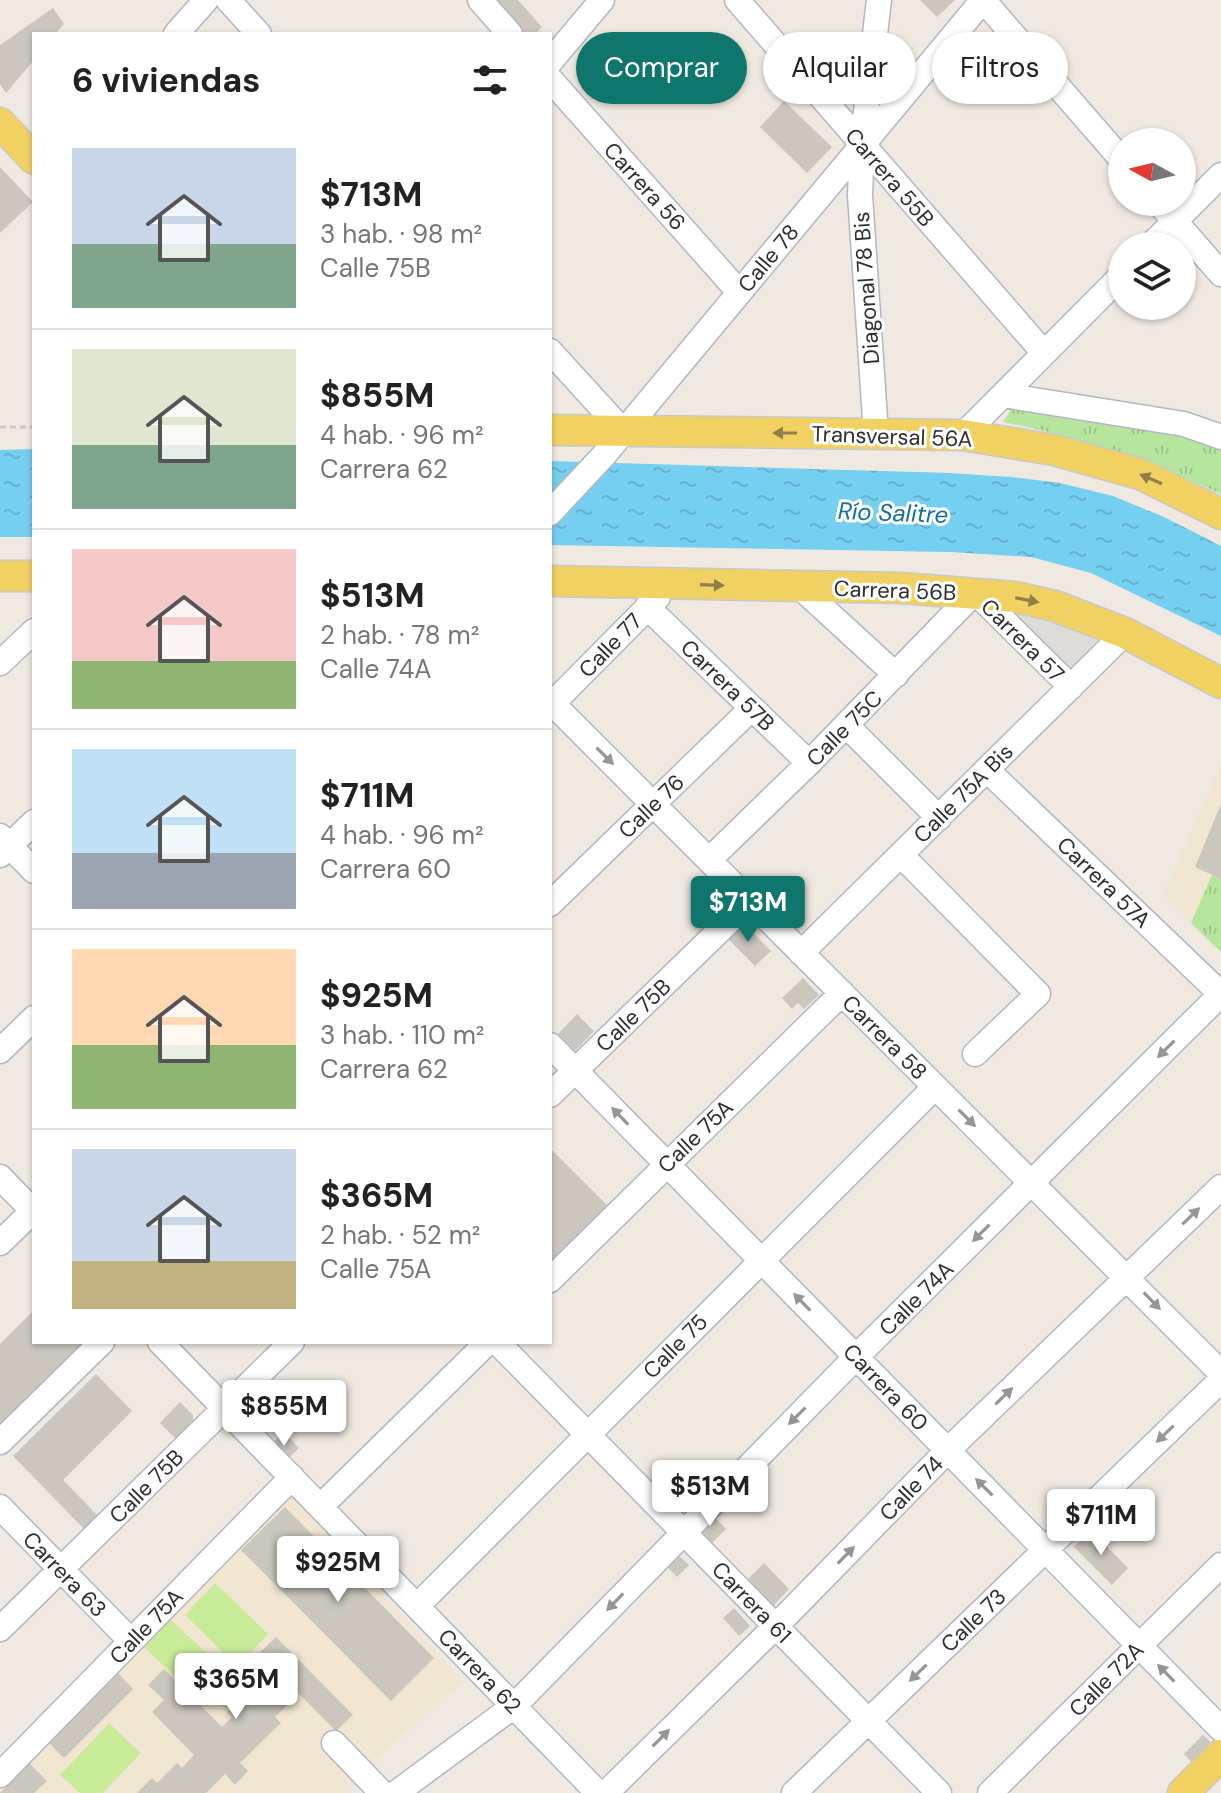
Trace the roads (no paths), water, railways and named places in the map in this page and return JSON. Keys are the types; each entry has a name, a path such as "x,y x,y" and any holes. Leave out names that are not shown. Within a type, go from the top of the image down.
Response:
{"main road":[{"path":"0,123 32,157"},
{"name":"Transversal 56A","path":"552,430 614,442 876,434 963,435 1054,450 1140,474 1221,514"},
{"path":"0,576 32,576"},
{"name":"Carrera 56B","path":"552,581 975,592 1055,606 1125,633 1221,683"},
{"path":"1183,1793 1221,1755"}],"street":[{"path":"178,32 206,0"},
{"path":"228,0 257,32"},
{"path":"480,0 508,32"},
{"path":"552,60 602,0"},
{"name":"Carrera 55B","path":"737,0 1044,353"},
{"name":"Diagonal 78 Bis","path":"876,434 861,214 862,145 879,0"},
{"path":"983,0 1108,144"},
{"name":"Calle 78","path":"552,511 614,442 983,0"},
{"name":"Carrera 56","path":"552,81 739,292"},
{"path":"1164,232 1221,175"},
{"path":"1171,216 1221,274"},
{"path":"963,435 1108,289"},
{"path":"552,354 614,442"},
{"path":"1003,395 1184,424 1221,437"},
{"name":"Calle 77","path":"552,702 670,583"},
{"path":"801,588 896,675"},
{"name":"Calle 75C","path":"709,860 809,763 975,592"},
{"name":"Carrera 57","path":"975,592 1071,687"},
{"name":"Carrera 57B","path":"647,607 809,763"},
{"path":"0,663 32,633"},
{"name":"Calle 75A Bis","path":"801,953 1125,633"},
{"name":"Carrera 58","path":"552,704 1221,1373"},
{"name":"Calle 76","path":"552,902 752,708"},
{"path":"846,725 939,818"},
{"name":"Carrera 57A","path":"987,770 1221,994"},
{"path":"32,824 3,846 32,869"},
{"path":"901,855 1038,994 975,1054"},
{"name":"Calle 75B","path":"552,1093 750,901"},
{"name":"Calle 75A","path":"552,1278 842,993"},
{"name":"Calle 74A","path":"396,1793 514,1706 856,1357 1221,994"},
{"path":"0,1051 32,1020"},
{"name":"Carrera 60","path":"552,1047 1221,1729"},
{"name":"Calle 75","path":"417,1606 935,1087"},
{"path":"0,1177 32,1209"},
{"name":"Calle 74","path":"606,1793 776,1626 948,1450 1221,1187"},
{"path":"0,1243 32,1213"},
{"path":"0,1442 100,1344"},
{"name":"Carrera 62","path":"162,1344 598,1793"},
{"name":"Calle 75B","path":"0,1629 290,1344"},
{"path":"320,1507 486,1344"},
{"name":"Carrera 61","path":"499,1344 939,1793"},
{"name":"Calle 73","path":"794,1793 1221,1380"},
{"name":"Calle 75A","path":"0,1775 292,1477"},
{"name":"Carrera 63","path":"0,1507 131,1641"},
{"name":"Calle 72A","path":"990,1793 1221,1565"},
{"path":"334,1743 382,1793"}],"water":[{"path":"32,449 32,537 0,537 0,450"},
{"name":"Río Salitre","path":"552,461 949,473 1060,483 1113,496 1221,546 1221,636 1091,573 1031,557 951,552 552,545"}]}
